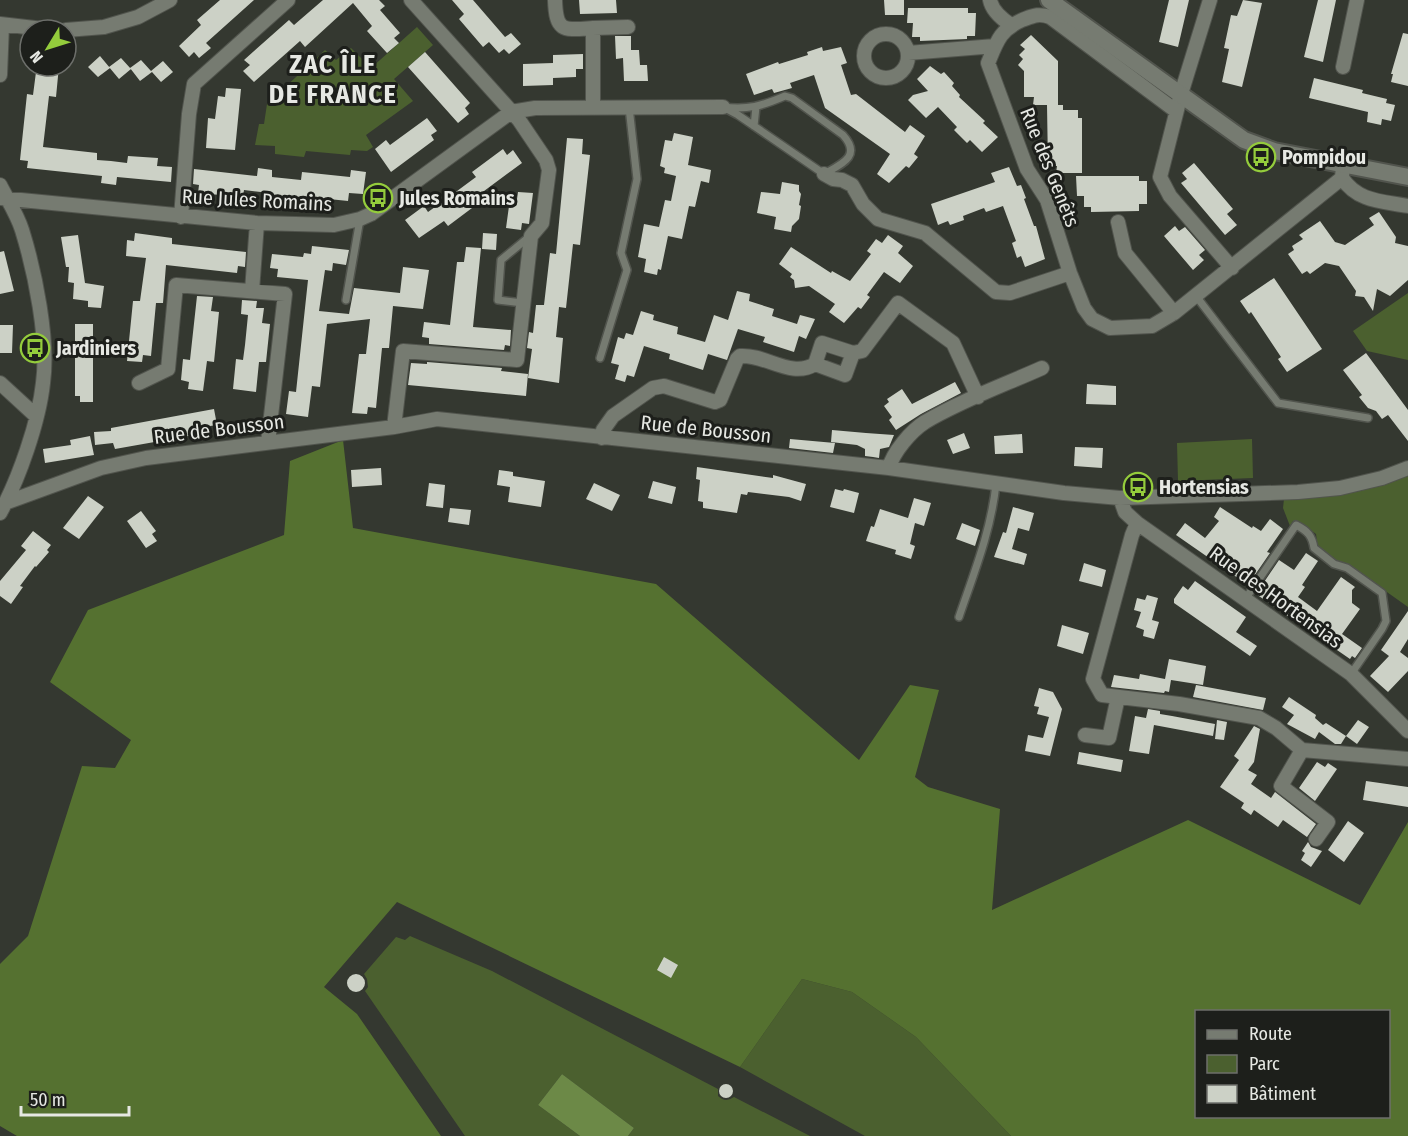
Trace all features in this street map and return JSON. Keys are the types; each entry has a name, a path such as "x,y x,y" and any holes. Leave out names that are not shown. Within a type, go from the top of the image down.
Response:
{"main road":[{"path":"1049,0 1244,140 1342,171 1408,177"}],"street":[{"path":"78,29 104,27 138,17 170,0"},
{"path":"182,217 189,114 194,84 288,0"},
{"path":"394,427 403,351 517,360 531,236 542,223 549,170 546,160 519,120 411,0"},
{"path":"555,0 556,18 561,27 566,30 628,27"},
{"path":"990,0 990,5 1002,19 1011,25"},
{"path":"1210,0 1176,111 1160,177 1170,196 1232,268"},
{"path":"1343,67 1357,0"},
{"path":"908,53 995,46 1011,25 1035,14 1050,17 1176,111"},
{"path":"0,75 1,24 18,26"},
{"path":"593,28 593,107"},
{"name":"Rue des Genêts","path":"995,46 988,63 1027,169 1047,200 1070,273 1084,308 1092,319 1110,328 1152,326 1174,313 1232,268 1342,171"},
{"name":"Rue Jules Romains","path":"3,198 182,217 256,223 334,225 360,219 400,194 511,112 535,108 723,107"},
{"path":"1342,171 1348,188 1359,196 1408,206"},
{"path":"824,174 852,185 863,204 878,219 925,233 996,292 1010,293 1070,273"},
{"path":"0,185 3,198 22,228 41,318 44,351 44,383 36,416 24,456 3,508"},
{"path":"1118,222 1125,253 1174,313"},
{"path":"252,291 256,223"},
{"path":"139,383 168,369 176,285 285,294 268,442"},
{"path":"602,438 603,430 613,416 653,388 664,386 715,402 720,400 737,359 741,356 797,370 808,369 815,364 822,343 853,353 862,351 898,303 953,343 978,397"},
{"path":"815,364 845,375 853,353"},
{"path":"888,468 899,450 923,423 1042,368"},
{"path":"0,383 36,416"},
{"name":"Rue de Bousson","path":"3,508 101,468 146,458 394,427 436,419 888,468 996,484 1120,498 1298,492 1340,488 1382,478 1408,468"},
{"name":"Rue des Hortensias","path":"1120,498 1125,512 1137,523 1351,674 1408,731"},
{"path":"1137,523 1093,679 1102,694 1259,718 1276,728 1302,750 1408,759"},
{"path":"1085,735 1109,738 1118,697"},
{"path":"1302,750 1281,786 1328,822 1316,839"}],"lane":[{"path":"785,96 792,98 843,135 849,142 851,151 846,162 824,174 723,107 744,109 785,96"},
{"path":"600,358 627,270 621,253 637,179 629,107"},
{"path":"753,126 756,107"},
{"path":"346,300 360,219"},
{"path":"523,303 498,300 501,260 531,236"},
{"path":"1196,296 1278,403 1368,418"},
{"path":"959,617 984,546 993,511 996,484"},
{"path":"1246,598 1296,525 1304,529 1312,536 1314,549 1334,564 1347,568 1382,593 1386,621 1351,674"}],"green space":[{"path":"417,27 433,45 394,79 413,101 366,135 373,147 367,151 351,150 350,155 306,151 304,157 275,154 275,146 255,145 259,124 264,124 267,104 325,50 336,60 351,48 371,68"},
{"path":"1408,293 1408,360 1367,351 1353,331"},
{"path":"1252,439 1253,478 1178,481 1177,443"},
{"path":"1408,476 1408,607 1346,563 1333,561 1318,549 1316,534 1300,522 1293,521 1290,526 1283,508 1284,499 1347,492 1377,486"},
{"path":"410,936 492,971 718,1089 718,1096 722,1099 727,1100 734,1097 810,1136 628,1136 634,1128 562,1074 538,1105 580,1136 465,1136 365,991 368,987 364,974 396,937 405,940"},
{"path":"802,979 852,992 916,1037 1011,1136 865,1136 740,1067"}],"shaded area":[{"path":"343,440 353,528 656,584 859,760 910,685 939,690 915,777 928,787 1000,809 992,910 1188,820 1360,905 1408,822 1408,1136 1011,1136 916,1037 852,992 802,979 740,1067 397,902 324,987 357,1014 441,1136 17,1136 0,1126 0,964 28,936 82,766 115,768 131,740 50,682 88,610 284,535 290,461"},
{"path":"562,1074 634,1128 628,1136 580,1136 538,1105"}],"building":[{"path":"220,0 254,0 206,43 211,48 199,58 194,52 189,57 179,46 201,25 197,20"},
{"path":"323,0 379,0 385,6 380,10 400,33 394,38 399,43 387,53 367,31 372,26 353,3 305,47 300,41 254,82 243,71 250,65 244,60 289,20 294,25"},
{"path":"452,0 473,0 505,37 511,33 521,44 509,54 504,49 499,53 489,42 483,47 459,19 464,14"},
{"path":"579,0 616,0 617,13 580,14"},
{"path":"884,0 904,0 904,15 885,15"},
{"path":"1169,0 1189,0 1178,47 1159,42"},
{"path":"1243,0 1262,3 1242,87 1222,82 1229,49 1224,48 1231,15 1237,16"},
{"path":"1318,0 1336,0 1323,62 1304,57"},
{"path":"908,8 968,8 968,13 976,13 975,36 967,36 967,39 920,41 920,37 912,37 913,23 907,23"},
{"path":"1403,33 1408,34 1408,86 1391,82 1393,74 1391,74"},
{"path":"1031,35 1058,61 1058,105 1063,105 1063,110 1078,110 1078,118 1082,118 1082,173 1056,173 1057,166 1048,166 1047,105 1033,105 1034,97 1024,97 1024,71 1018,65 1023,59 1019,55 1025,49 1020,45"},
{"path":"615,36 631,36 631,50 639,50 640,65 647,65 648,81 624,81 623,58 616,59"},
{"path":"822,47 823,51 841,47 847,63 841,65 851,95 856,94 905,132 910,125 925,136 914,154 918,157 909,168 906,166 889,183 877,174 890,154 825,108 814,75 790,83 792,88 774,93 772,89 754,95 746,74 778,62 779,64 808,55 807,52"},
{"path":"425,52 470,103 465,108 469,114 458,123 408,67"},
{"path":"583,54 583,69 576,69 576,77 553,78 553,85 523,86 523,64 553,63 553,55"},
{"path":"100,56 110,68 98,77 88,67"},
{"path":"121,58 131,69 119,79 109,67"},
{"path":"141,60 151,71 163,61 173,72 161,82 152,72 140,81 130,68"},
{"path":"930,66 941,74 944,72 954,83 952,86 960,95 959,97 985,121 983,123 998,137 982,152 970,140 967,143 954,130 957,127 938,107 926,118 908,100 913,95 928,91 917,79"},
{"path":"35,78 58,78 56,97 49,96 43,147 97,153 97,160 127,163 128,156 158,158 157,166 172,167 171,182 117,177 116,185 101,183 102,176 27,168 28,161 20,160 27,94 33,95"},
{"path":"1314,78 1363,90 1362,93 1387,99 1386,103 1395,105 1391,121 1382,119 1381,125 1367,122 1368,112 1309,98"},
{"path":"226,88 241,89 235,150 206,148 208,118 215,119 218,96 225,97"},
{"path":"427,118 437,131 431,135 434,140 391,172 375,149 386,140 390,145"},
{"path":"674,133 693,137 688,165 711,170 709,183 701,181 695,207 689,206 682,239 668,236 661,270 658,269 657,275 644,272 646,259 638,257 644,224 659,227 665,200 671,201 676,176 664,173 665,168 660,166 665,140 672,141"},
{"path":"567,138 583,139 582,154 590,155 580,245 573,244 566,308 559,307 556,337 563,338 559,383 528,378 532,349 527,348 529,332 533,333 536,305 544,305 550,253 556,254"},
{"path":"503,149 507,155 513,150 522,163 480,194 484,199 448,226 444,221 419,238 405,220 424,206 428,212 453,194 476,177 472,172"},
{"path":"1194,163 1233,209 1227,214 1237,225 1225,235 1181,183 1187,179 1182,173"},
{"path":"1009,167 1017,186 1021,185 1045,259 1025,267 1021,256 1017,258 1012,243 1016,241 1003,206 986,212 984,208 963,216 964,220 950,225 948,221 938,225 931,204 995,182 991,173"},
{"path":"258,168 272,170 272,177 301,180 302,172 350,177 351,170 366,172 363,194 349,193 348,201 300,196 299,202 269,200 270,193 244,190 243,197 198,193 199,185 193,184 194,169 257,176"},
{"path":"1076,176 1139,176 1139,181 1147,181 1147,204 1139,204 1139,211 1091,212 1091,207 1084,207 1084,196 1077,196"},
{"path":"782,182 799,185 801,194 799,219 792,226 791,232 774,229 776,217 757,213 761,192 780,194"},
{"path":"518,192 533,193 529,224 522,223 521,230 506,228 509,206 516,206"},
{"path":"1379,212 1396,237 1395,243 1408,246 1408,280 1390,296 1377,289 1373,311 1364,297 1355,296 1356,291 1339,266 1325,263 1310,274 1307,271 1302,274 1288,254 1294,250 1292,246 1303,239 1299,235 1320,221 1335,242 1345,245 1374,225 1369,218"},
{"path":"1175,226 1179,231 1185,227 1205,250 1199,255 1204,260 1193,270 1164,236"},
{"path":"135,233 172,238 172,244 246,252 245,267 238,266 237,273 166,265 163,303 156,303 151,356 143,355 142,362 127,361 133,301 140,301 146,258 126,256 127,240 134,241"},
{"path":"483,233 497,234 496,250 482,249"},
{"path":"78,235 85,283 104,286 101,308 88,307 88,301 73,299 74,283 68,282 69,267 66,267 61,237"},
{"path":"888,235 903,246 898,253 913,266 900,283 884,272 867,295 870,297 861,309 858,307 844,323 829,312 835,304 809,286 795,288 794,280 790,277 792,274 779,264 791,247 831,273 832,271 850,281 871,254 867,251 876,239 882,243"},
{"path":"312,246 349,250 346,265 333,263 332,271 325,270 319,311 349,314 354,288 400,293 403,267 429,270 423,309 393,306 389,348 382,348 376,408 368,407 367,414 352,413 359,354 366,354 370,319 327,324 320,387 312,386 308,417 286,414 289,391 296,392 308,280 277,277 278,269 270,268 272,254 303,257 304,253 311,254"},
{"path":"466,247 481,248 473,327 511,330 510,346 505,345 504,350 429,344 429,338 422,337 424,322 450,325 457,262 464,262"},
{"path":"4,251 14,291 0,294 0,252"},
{"path":"1274,278 1322,349 1287,372 1278,359 1281,357 1251,312 1249,314 1240,301"},
{"path":"737,291 750,294 749,301 774,309 772,316 797,324 800,315 815,319 806,339 799,336 794,352 763,342 765,337 738,329 727,360 708,354 703,370 669,359 670,354 644,346 634,377 627,375 625,382 615,379 619,365 611,363 618,337 624,339 626,333 633,335 641,311 654,315 653,320 678,327 677,334 705,342 714,315 728,320"},
{"path":"197,296 213,297 211,311 219,312 214,362 207,361 203,391 188,389 189,382 181,380 183,359 190,360"},
{"path":"242,300 257,301 256,308 264,308 262,323 270,324 266,362 259,362 256,392 233,389 236,359 243,360 245,345 248,315 241,314"},
{"path":"75,324 93,324 93,402 80,402 80,396 75,396"},
{"path":"0,325 13,325 12,353 0,353"},
{"path":"1366,353 1408,410 1408,441 1388,415 1382,419 1376,411 1368,408 1359,397 1362,395 1343,370"},
{"path":"427,362 502,368 501,371 528,374 526,396 408,385 411,363 427,364"},
{"path":"955,382 961,393 896,430 889,420 892,417 884,406 889,402 887,399 902,389 912,404"},
{"path":"1087,384 1116,386 1116,405 1086,404"},
{"path":"214,409 217,425 210,426 211,432 115,449 113,443 95,445 94,432 111,431 111,428"},
{"path":"832,430 894,435 889,447 880,449 879,458 865,456 865,449 857,445 831,442"},
{"path":"964,433 970,448 953,454 947,440"},
{"path":"1022,434 1023,453 995,454 994,436"},
{"path":"90,436 94,455 45,463 43,449 71,445 70,440"},
{"path":"790,439 835,443 833,453 789,448"},
{"path":"1075,447 1103,448 1102,468 1074,466"},
{"path":"697,467 773,478 773,475 806,484 801,501 789,497 748,492 747,495 741,494 737,513 703,508 703,502 698,501 700,480 696,479"},
{"path":"381,468 382,485 352,487 351,470"},
{"path":"499,470 513,472 513,476 545,481 541,507 508,502 510,487 497,485"},
{"path":"653,481 676,487 672,504 648,498"},
{"path":"429,483 445,485 443,508 426,506"},
{"path":"594,483 620,495 612,511 586,499"},
{"path":"835,489 859,493 854,513 830,507"},
{"path":"88,496 104,507 79,539 63,528"},
{"path":"914,498 931,503 924,526 915,523 910,544 915,546 911,559 895,554 896,550 866,541 880,509 908,518"},
{"path":"1013,507 1034,513 1029,531 1018,528 1012,549 1027,554 1024,565 994,557 1003,532 1006,533"},
{"path":"1220,507 1252,528 1253,526 1261,531 1270,519 1283,529 1248,585 1176,535 1185,523 1205,538 1219,521 1214,517"},
{"path":"450,508 471,510 469,525 448,522"},
{"path":"141,511 156,531 152,534 157,541 146,548 127,521"},
{"path":"962,523 980,530 975,546 956,539"},
{"path":"33,531 51,545 47,550 49,552 20,586 23,587 11,604 0,596 0,581 26,550 21,546"},
{"path":"1306,553 1318,561 1302,585 1305,587 1298,597 1317,611 1341,577 1355,587 1352,590 1352,603 1360,609 1342,634 1362,648 1355,658 1352,656 1350,659 1256,594 1279,560 1294,570"},
{"path":"1084,563 1106,570 1102,587 1079,581"},
{"path":"1195,581 1246,617 1236,632 1257,646 1250,656 1174,603 1174,599 1183,586 1188,590"},
{"path":"1147,595 1158,598 1152,620 1159,622 1154,639 1143,636 1144,630 1136,627 1141,612 1134,610 1137,598 1145,600"},
{"path":"1408,611 1408,639 1400,652 1408,658 1408,671 1388,692 1370,676 1389,656 1381,650"},
{"path":"1062,625 1089,633 1083,654 1057,646"},
{"path":"1169,659 1206,666 1203,685 1171,680 1169,692 1164,693 1111,687 1114,675 1139,679 1140,674 1165,679"},
{"path":"1196,685 1266,698 1263,710 1193,697"},
{"path":"1039,688 1053,692 1062,709 1050,756 1025,751 1028,735 1043,738 1049,717 1037,714 1039,707 1034,706"},
{"path":"1289,697 1316,715 1315,718 1323,725 1326,723 1346,736 1341,744 1335,744 1319,732 1315,739 1287,724 1294,715 1282,707"},
{"path":"1148,709 1160,711 1160,714 1215,724 1213,736 1154,725 1149,754 1129,751 1135,716 1146,718"},
{"path":"1217,720 1227,722 1224,740 1215,739"},
{"path":"1358,720 1369,727 1357,744 1346,736"},
{"path":"1254,726 1260,729 1254,762 1248,770 1257,775 1251,784 1271,798 1275,792 1316,824 1307,837 1283,820 1278,827 1254,810 1251,815 1241,808 1244,803 1220,787 1239,760 1234,756"},
{"path":"1079,752 1123,760 1121,772 1077,764"},
{"path":"1317,762 1325,767 1328,763 1337,769 1315,801 1299,788"},
{"path":"1366,781 1408,787 1408,807 1363,800"},
{"path":"1348,821 1364,833 1344,862 1328,850"},
{"path":"1308,842 1311,847 1322,851 1311,867 1301,860 1305,853 1302,851"},
{"path":"664,957 678,965 671,978 657,970"},
{"path":"352,974 360,974 365,979 363,990 352,992 347,987 347,979"},
{"path":"723,1084 729,1084 733,1091 729,1098 723,1098 719,1094 719,1088"}],"place":[{"name":"Pompidou","path":"1261,157"},
{"name":"Jules Romains","path":"378,198"},
{"name":"Jardiniers","path":"35,348"},
{"name":"Hortensias","path":"1138,487"}],"district":[{"name":"ZAC ÎLE DE FRANCE","path":"333,79"}]}
